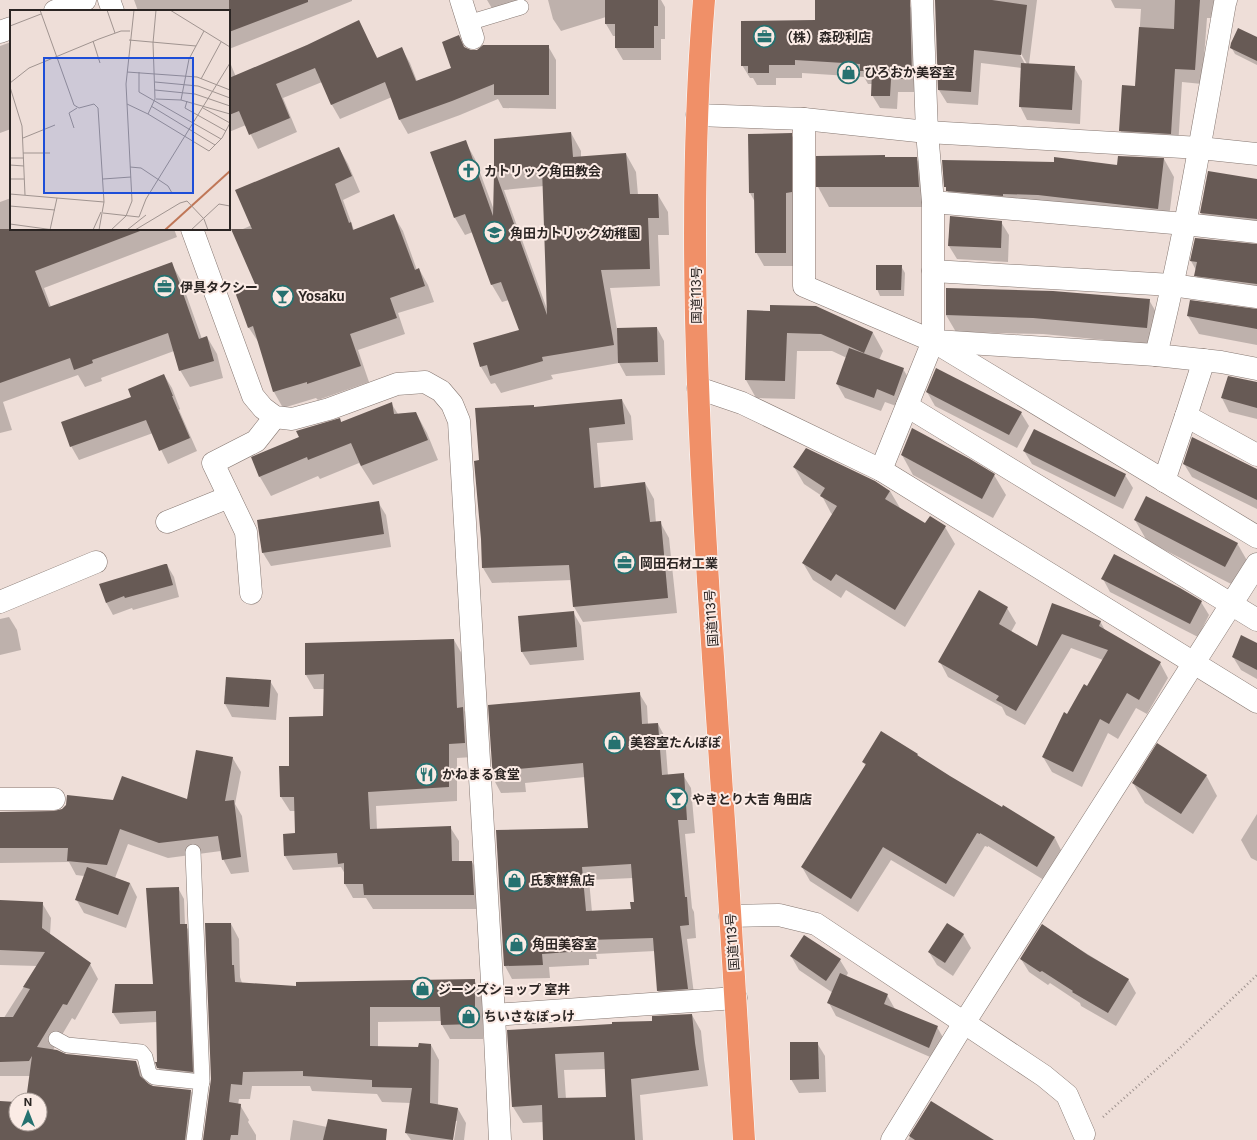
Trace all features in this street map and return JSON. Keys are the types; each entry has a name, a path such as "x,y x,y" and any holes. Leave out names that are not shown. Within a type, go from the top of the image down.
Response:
{"highway":[{"name":"国道113号","path":"704,0 697,115 696,311 698,388 703,499 744,1140"}],"street":[{"path":"58,10 85,0"},
{"path":"110,0 114,10"},
{"path":"460,0 471,30"},
{"path":"881,470 933,341 933,202 927,132 922,0"},
{"path":"1156,355 1200,148 1226,0"},
{"path":"0,32 10,28"},
{"path":"697,115 804,119 927,132 1200,148 1257,154"},
{"path":"804,119 804,286 933,341 1257,537"},
{"path":"933,202 1185,224 1257,232"},
{"path":"192,230 253,396 263,408 275,417 292,419 329,409 398,384 425,382 440,391 452,404 460,421 500,1140"},
{"path":"933,271 1172,285 1257,297"},
{"path":"933,341 1156,355 1221,362 1257,370"},
{"path":"1164,481 1204,360"},
{"path":"698,388 742,403 881,470 1257,702"},
{"path":"907,406 1257,620"},
{"path":"1186,416 1257,455"},
{"path":"251,593 246,532 213,463 256,441 275,417"},
{"path":"167,522 230,497"},
{"path":"0,602 96,562"},
{"path":"892,1140 964,1023 1257,564"},
{"path":"0,799 54,799"},
{"path":"730,916 779,915 816,924 1044,1076 1067,1095 1084,1134"},
{"path":"494,1015 736,998"}],"lane":[{"path":"471,30 521,7"},
{"path":"193,852 202,1082 194,1140"},
{"path":"56,1039 67,1045 141,1052 145,1057 149,1074 154,1077 202,1082"}],"path":[{"path":"1084,1134 1177,1051 1257,975"}],"building":[{"path":"229,0 308,0 308,2 230,32"},
{"path":"605,0 658,0 658,26 654,26 654,48 615,48 615,24 605,24"},
{"path":"815,0 910,0 912,79 891,79 890,96 871,96 872,71 860,71 860,64 795,60 795,65 769,65 769,73 748,73 748,66 741,66 741,21 815,20"},
{"path":"935,0 992,0 1027,5 1021,55 974,50 971,92 938,90"},
{"path":"1175,0 1200,0 1195,70 1175,69 1171,134 1119,131 1122,85 1135,86 1139,27 1174,29"},
{"path":"359,20 377,58 402,47 416,81 451,68 442,42 459,35 464,47 471,50 477,50 483,45 549,45 549,95 494,95 494,84 399,120 385,82 331,105 315,68 276,84 290,118 249,135 239,111 230,115 230,78 307,45"},
{"path":"1238,28 1257,37 1257,61 1230,48"},
{"path":"1021,63 1075,66 1072,110 1019,107"},
{"path":"571,132 573,157 626,153 630,194 658,194 659,218 648,218 650,269 601,270 614,345 542,357 543,361 490,376 487,365 480,367 473,343 519,330 501,282 491,285 465,214 454,218 430,152 466,140 493,216 494,174 496,174 547,315 542,168 494,172 494,139"},
{"path":"792,133 792,192 786,193 786,253 755,253 754,193 749,193 748,134"},
{"path":"339,147 352,176 335,184 353,230 394,214 415,270 419,268 425,286 390,298 397,318 350,334 361,366 307,384 307,382 273,392 253,326 248,328 235,292 255,284 231,229 252,229 235,190"},
{"path":"885,155 885,157 917,157 919,187 816,187 816,156"},
{"path":"1118,156 1164,158 1158,209 1038,195 1003,194 1003,196 946,191 946,187 944,187 942,160 1054,162 1054,157 1117,165"},
{"path":"1208,171 1257,179 1257,219 1200,213"},
{"path":"950,216 1002,221 1001,248 948,246"},
{"path":"0,229 140,230 35,271 49,307 172,262 199,339 207,336 214,361 179,371 168,333 92,360 93,363 74,370 70,358 0,383"},
{"path":"1195,238 1257,244 1257,284 1194,276 1197,262 1190,261"},
{"path":"876,265 902,265 901,290 876,290"},
{"path":"946,288 1053,291 1150,299 1147,328 1033,318 946,315"},
{"path":"1190,300 1257,309 1257,329 1187,316"},
{"path":"770,305 816,306 873,332 864,353 821,334 787,333 785,381 745,380 747,310 770,311"},
{"path":"657,327 658,362 618,363 617,328"},
{"path":"849,348 904,368 894,396 877,389 874,398 836,384"},
{"path":"936,368 1022,412 1009,435 926,392"},
{"path":"164,374 190,438 159,451 146,420 70,447 61,422 131,397 128,389"},
{"path":"1228,376 1257,382 1257,408 1221,398"},
{"path":"622,399 625,424 589,428 594,488 645,482 650,522 661,521 668,598 573,607 569,565 482,568 474,461 479,460 475,408 534,405 534,407"},
{"path":"392,402 394,414 416,412 428,440 361,466 351,443 308,460 307,457 259,477 251,457 299,437 296,431 340,418 341,422"},
{"path":"912,428 995,474 982,499 901,455"},
{"path":"1034,429 1126,474 1115,497 1023,451"},
{"path":"1192,437 1257,469 1257,500 1183,464"},
{"path":"806,448 875,481 890,491 885,499 925,523 930,516 946,526 895,610 836,574 831,581 802,563 837,506 820,496 825,488 793,467"},
{"path":"1146,496 1238,543 1225,567 1134,520"},
{"path":"379,501 384,534 262,553 257,520"},
{"path":"1114,554 1202,601 1190,624 1101,579"},
{"path":"167,564 173,585 125,598 124,596 106,603 99,584"},
{"path":"979,590 1008,607 999,624 1037,646 1052,603 1101,621 1099,626 1161,662 1139,700 1127,693 1109,724 1100,719 1073,772 1042,757 1064,712 1067,714 1084,684 1087,686 1108,650 1062,634 1016,711 996,700 999,696 938,662"},
{"path":"574,611 577,647 521,652 518,616"},
{"path":"1241,635 1257,643 1257,670 1232,657"},
{"path":"454,639 457,708 463,707 465,743 449,744 449,787 368,792 370,829 451,826 452,861 472,861 474,895 364,895 363,884 344,884 344,863 338,864 337,853 284,856 283,834 295,833 294,797 280,797 279,766 289,766 289,717 323,716 324,674 305,675 305,643"},
{"path":"226,677 271,680 269,707 224,704"},
{"path":"640,692 642,724 658,723 662,775 684,773 687,820 678,820 689,925 680,926 688,989 657,991 653,938 589,940 590,946 581,946 582,951 542,954 543,965 504,966 496,830 588,828 583,763 518,769 519,778 493,780 488,705","holes":["631,864 634,902 630,902 631,909 586,911 582,867"]},
{"path":"881,731 950,776 1002,807 1003,805 1055,837 1037,867 980,833 977,833 946,884 883,847 851,899 801,867 866,764 862,762"},
{"path":"1157,743 1207,775 1181,814 1132,783"},
{"path":"196,750 233,757 225,801 234,800 241,857 222,860 218,836 159,843 120,829 107,865 67,861 68,848 0,848 0,812 54,811 62,809 66,805 67,795 113,800 122,776 187,799"},
{"path":"87,867 130,883 118,915 75,900"},
{"path":"179,887 180,924 187,924 193,1072 157,1068 155,1062 157,1062 156,1011 112,1013 115,984 153,984 146,888"},
{"path":"0,900 43,902 42,928 91,963 67,1005 63,1004 37,1047 57,1050 66,1054 136,1061 140,1076 149,1084 153,1086 191,1090 185,1140 0,1140 0,1101 8,1102 8,1132 48,1132 48,1092 27,1092 32,1056 29,1061 0,1062 0,1017 13,1017 30,989 23,987 45,952 0,950"},
{"path":"205,923 231,923 232,965 234,965 235,982 296,986 296,982 475,979 475,1024 441,1025 440,1007 370,1007 370,1046 418,1047 419,1043 431,1044 430,1103 458,1108 453,1140 405,1133 412,1088 372,1087 372,1080 303,1076 303,1071 243,1072 242,1085 231,1084 229,1102 241,1104 238,1135 231,1135 230,1140 203,1140 211,1079"},
{"path":"947,923 964,934 945,963 928,952"},
{"path":"1042,924 1088,955 1129,979 1108,1013 1072,992 1073,991 1042,971 1040,972 1020,959"},
{"path":"804,935 841,959 826,981 790,956"},
{"path":"840,973 888,994 884,1004 938,1026 929,1048 827,1003"},
{"path":"692,1014 699,1070 631,1079 635,1140 543,1140 542,1105 512,1107 507,1030 612,1024 612,1022 652,1021 652,1016","holes":["604,1052 606,1097 558,1098 555,1054"]},
{"path":"790,1042 818,1042 819,1079 790,1080"},
{"path":"931,1101 994,1140 915,1140 909,1136"},
{"path":"328,1119 387,1129 386,1140 323,1140"}],"place":[{"name":"（株）森砂利店","path":"764,37"},
{"name":"ひろおか美容室","path":"848,72"},
{"name":"カトリック角田教会","path":"469,171"},
{"name":"角田カトリック幼稚園","path":"494,233"},
{"name":"伊具タクシー","path":"164,287"},
{"name":"Yosaku","path":"282,296"},
{"name":"岡田石材工業","path":"625,563"},
{"name":"美容室たんぽぽ","path":"615,742"},
{"name":"かねまる食堂","path":"427,774"},
{"name":"やきとり大吉 角田店","path":"677,799"},
{"name":"氏家鮮魚店","path":"514,880"},
{"name":"角田美容室","path":"517,944"},
{"name":"ジーンズショップ 室井","path":"422,989"},
{"name":"ちいさなぽっけ","path":"469,1016"}]}
